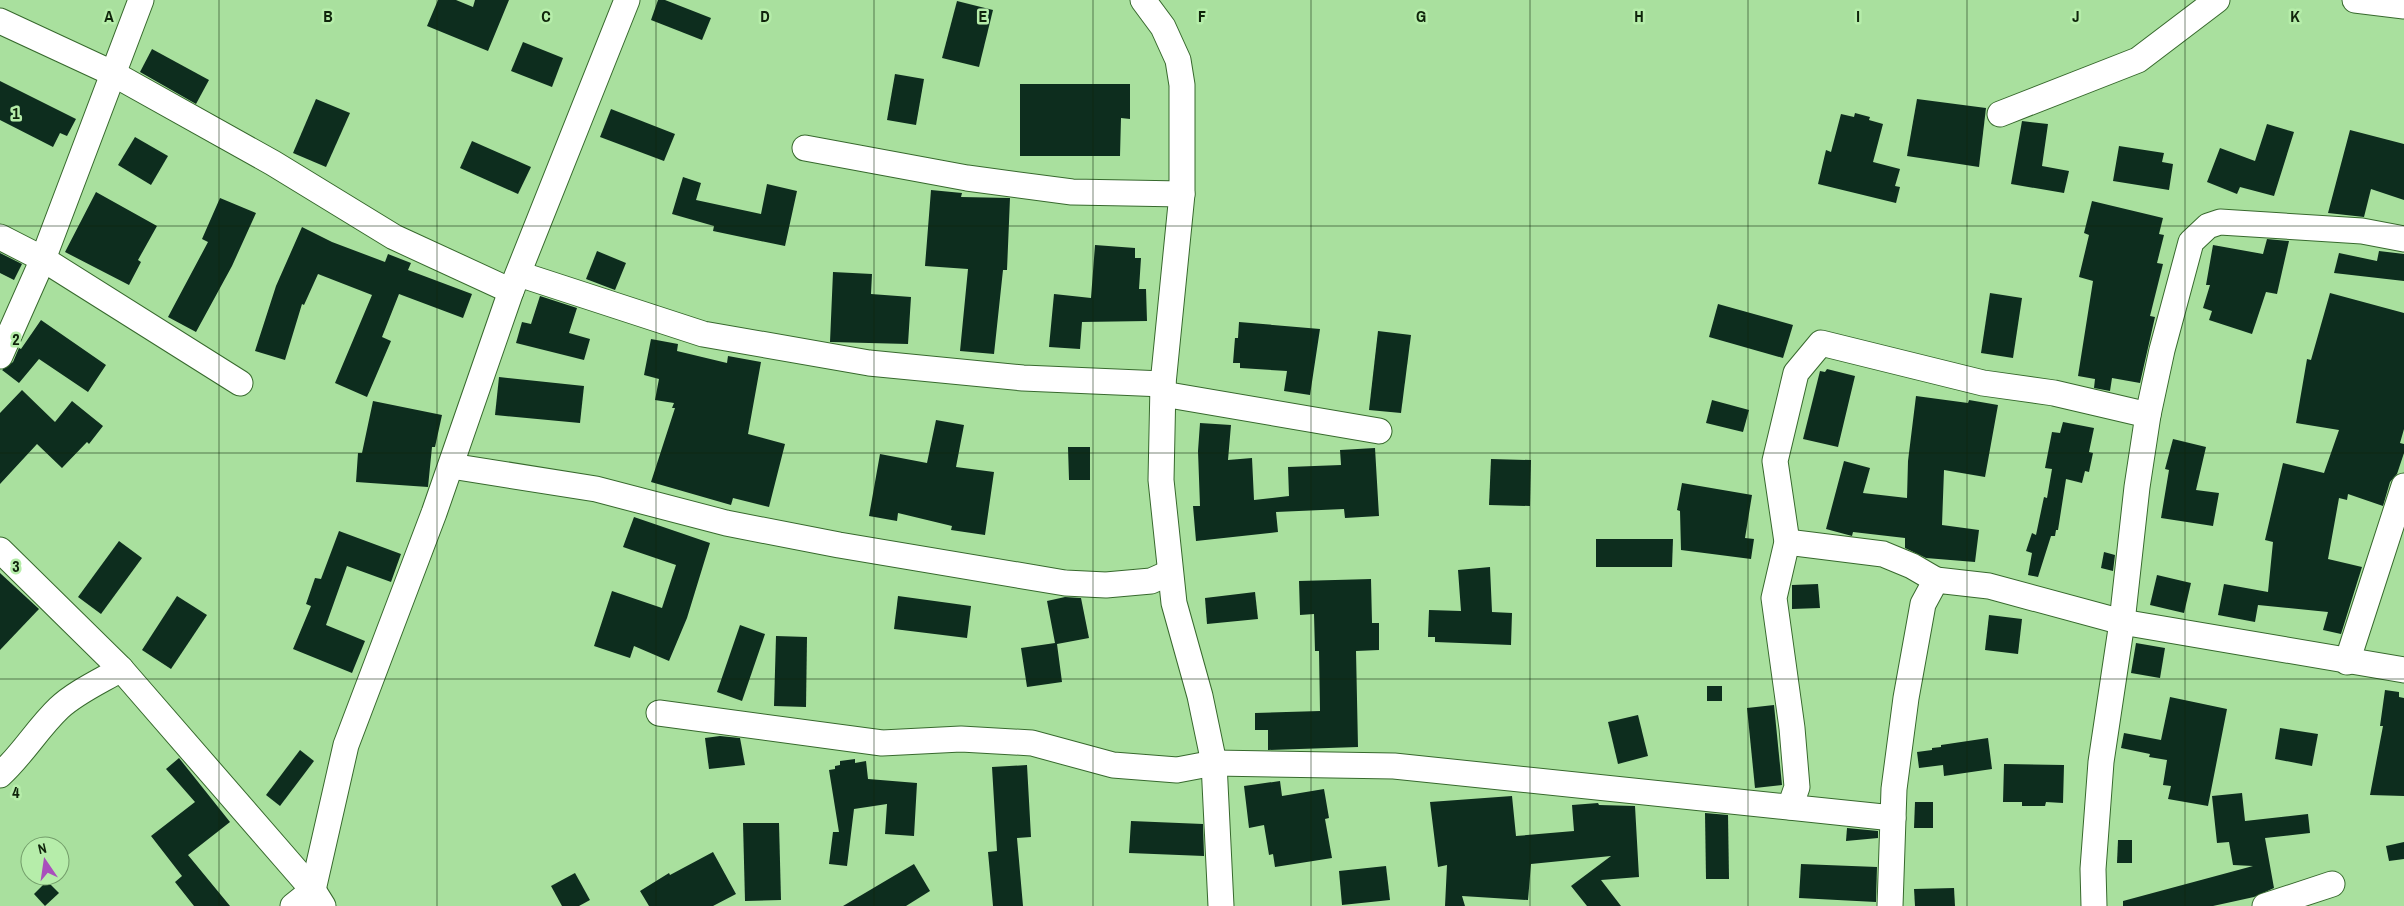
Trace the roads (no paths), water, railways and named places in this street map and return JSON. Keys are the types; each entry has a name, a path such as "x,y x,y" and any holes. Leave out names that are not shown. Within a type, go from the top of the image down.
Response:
{"street":[{"path":"0,356 43,259 141,0"},
{"path":"318,898 346,745 451,466 515,282 627,0"},
{"path":"1143,0 1162,27 1178,60 1182,85 1184,113 1182,194 1163,389 1161,480 1169,573 1174,603 1200,696 1214,763 1221,906"},
{"path":"2000,114 2138,60 2217,0"},
{"path":"2355,0 2404,6"},
{"path":"0,21 112,73 273,163 394,236 515,282 703,334 869,363 1163,389 1379,431"},
{"path":"805,148 967,178 1072,192 1182,194"},
{"path":"2094,906 2093,869 2101,762 2122,622 2137,487 2148,415 2162,350 2191,242 2208,226 2220,222 2362,231 2404,239"},
{"path":"0,237 43,259 240,383"},
{"path":"1790,807 1796,787 1792,728 1774,598 1787,542 1775,461 1796,373 1821,343 1983,384 2054,393 2148,415"},
{"path":"451,466 596,489 726,523 840,545 1065,583 1106,584 1151,581 1169,573"},
{"path":"2347,662 2404,486"},
{"path":"1787,542 1883,554 1912,566 1936,580 1989,586 2122,622 2347,662 2404,670"},
{"path":"0,550 121,669 318,898"},
{"path":"1890,906 1894,789 1905,707 1922,604 1936,580"},
{"path":"0,775 19,758 37,732 60,707 121,669"},
{"path":"659,713 882,743 961,739 1032,743 1113,765 1177,770 1214,763 1394,766 1893,818"},
{"path":"2266,906 2332,884"},
{"path":"293,906 318,898"}]}
